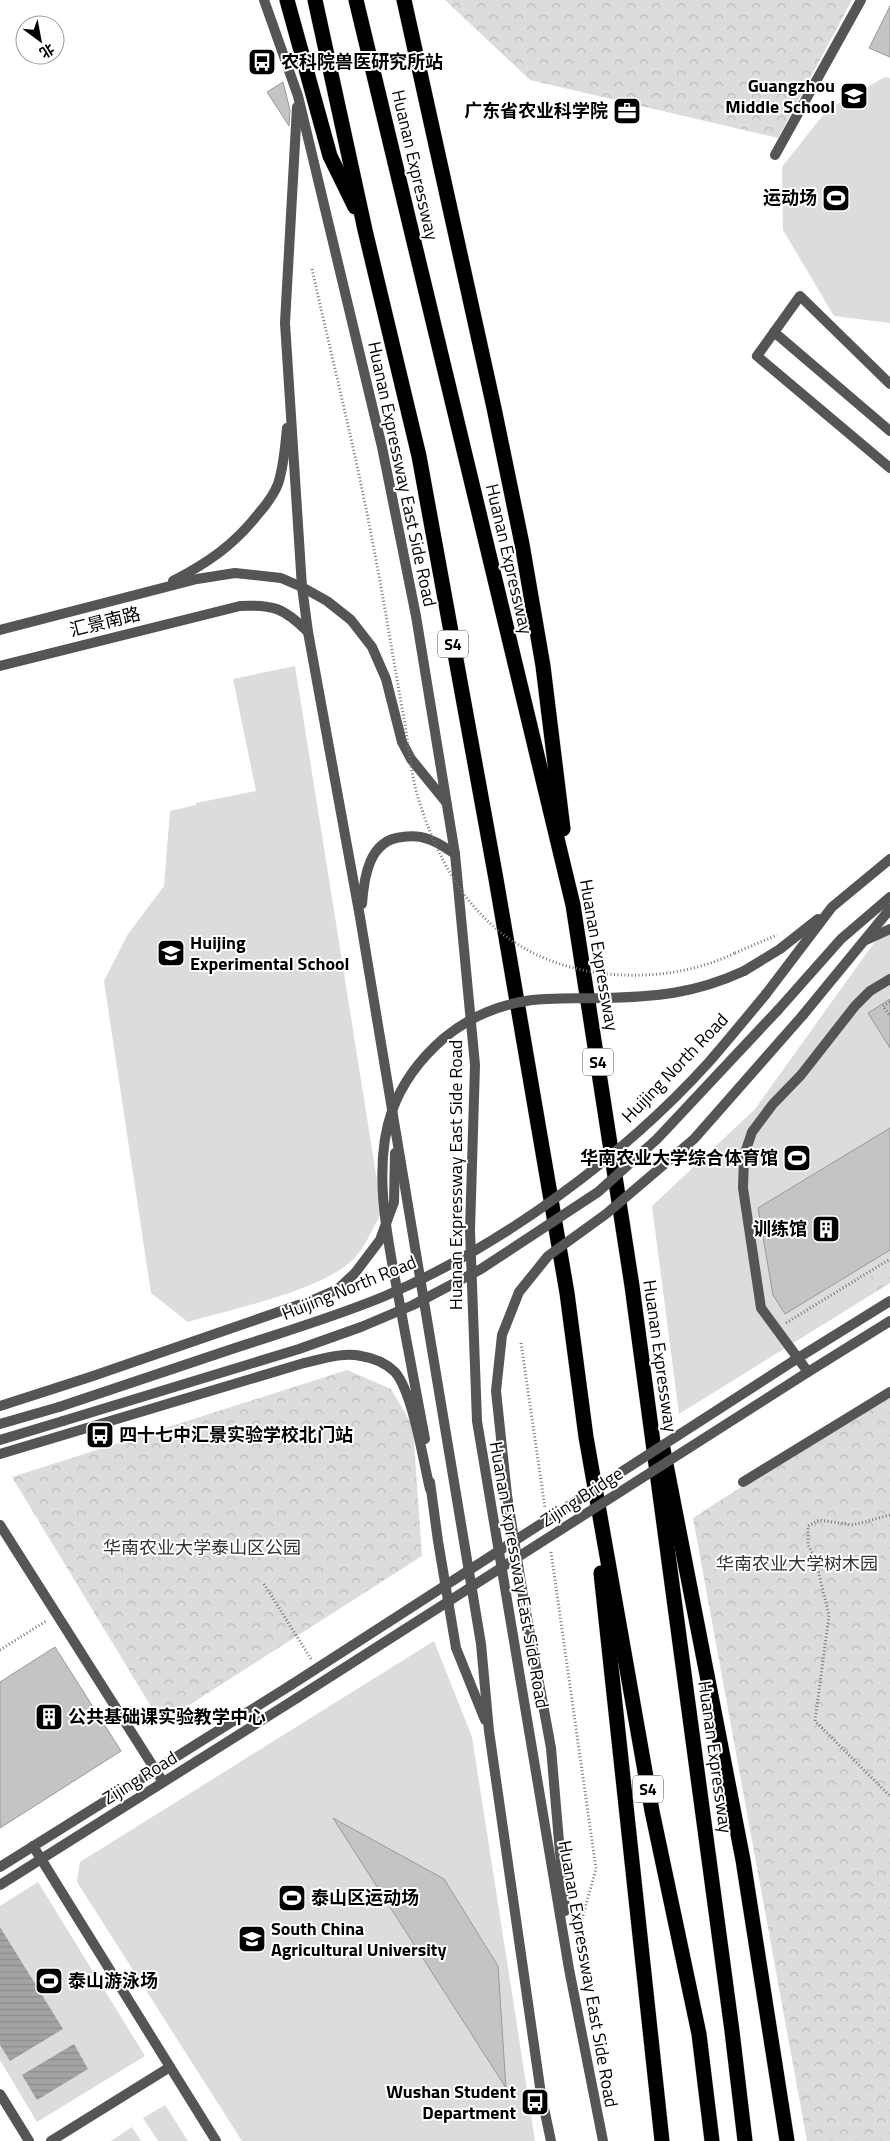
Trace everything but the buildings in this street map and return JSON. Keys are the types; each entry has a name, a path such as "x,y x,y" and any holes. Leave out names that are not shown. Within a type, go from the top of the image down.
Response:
{"highway":[{"path":"287,0 330,156 365,230"},
{"name":"S4","path":"315,0 365,230 423,476 506,937 566,1293 586,1437 652,1811 699,2034 712,2141"},
{"name":"Huanan Expressway","path":"356,0 573,905 632,1286 727,1991 745,2141"},
{"path":"404,0 522,544 542,666 573,905"},
{"path":"632,1286 743,1860 787,2141"},
{"path":"586,1437 662,2141"}],"street":[{"name":"Huanan Expressway East Side Road","path":"264,0 298,96 384,456 416,616 456,854 475,1065 470,1230 476,1422 569,1969 603,2141"},
{"path":"775,155 861,0"},
{"name":"Huanan Expressway East Side Road","path":"298,96 285,323 302,586 308,632 360,917 481,1644 489,1731 541,2094 551,2141"},
{"path":"890,384 800,296 757,356 890,468"},
{"path":"774,332 890,431"},
{"path":"159,588 211,560 230,546 264,507 277,486 283,466 290,404"},
{"path":"159,588 235,573 281,578 302,586 327,601 351,620 372,647 386,679 402,742 411,759 446,803"},
{"name":"汇景南路","path":"0,630 159,588"},
{"name":"汇景南路","path":"0,666 219,610 260,605 276,608 295,619 308,632"},
{"path":"360,917 367,870 372,856 381,845 395,838 411,836 427,838 456,854"},
{"name":"Huijing North Road","path":"0,1424 59,1407 314,1323 385,1296 445,1266 506,1231 551,1201 599,1165 650,1121 708,1063 766,994 832,907 890,859"},
{"name":"Huijing North Road","path":"0,1440 290,1352 362,1327 412,1305 481,1269 598,1192 650,1146 778,1010 841,939 890,897"},
{"path":"489,1731 456,1648 430,1489 425,1439 390,1248 383,1186 386,1135 391,1112 411,1074 423,1058 468,1020 488,1011 524,1002 548,999 678,994 715,984 744,971 780,949 832,907"},
{"path":"569,1969 560,1836 551,1748 523,1596 507,1495 496,1391 502,1335 519,1292 548,1256 606,1214 694,1139 803,1015 890,909"},
{"path":"866,940 890,930"},
{"path":"808,1372 761,1308 743,1188 744,1156 752,1132 773,1104 801,1075 855,1006 870,991 890,979"},
{"path":"0,1406 90,1377 338,1289 370,1256 380,1240 386,1224 394,1202 396,1130"},
{"name":"Zijing Bridge","path":"290,1685 798,1358 890,1301"},
{"name":"Zijing Bridge","path":"297,1698 890,1321"},
{"path":"0,1454 304,1363 331,1357 360,1355 384,1363 396,1373 408,1395 430,1489"},
{"path":"743,1482 890,1392"},
{"path":"0,1525 163,1782"},
{"name":"Zijing Road","path":"0,1866 290,1685"},
{"name":"Zijing Road","path":"0,1885 297,1698"},
{"path":"34,1846 216,2141"},
{"path":"51,2141 170,2067"},
{"path":"0,2094 30,2141"}],"path":[{"path":"312,269 371,536 419,799 445,865 468,902 492,927 518,945 546,960 598,973 658,975 702,966 735,953"},
{"path":"890,1002 884,1006 890,1016"},
{"path":"784,1325 890,1259"},
{"path":"521,1343 545,1509"},
{"path":"890,1515 853,1525 819,1520 808,1526 808,1544 815,1558 829,1615 815,1721 890,1796"},
{"path":"550,1548 596,1869 576,1942"},
{"path":"264,1584 317,1668"},
{"path":"0,1650 57,1615"}],"green space":[{"path":"445,0 852,0 778,138 530,80"},
{"name":"运动场","path":"885,77 890,78 890,323 834,316 783,230 782,167 827,110"},
{"path":"295,666 382,1212 357,1255 344,1267 326,1278 303,1288 254,1304 188,1322 151,1293 104,981 128,934 164,886 170,811 196,805 196,803 256,791 233,679"},
{"name":"华南农业大学综合体育馆","path":"890,925 890,1283 679,1414 652,1206 755,1109 871,947"},
{"path":"890,1264 890,1283 867,1297 859,1283"},
{"name":"华南农业大学泰山区公园","path":"347,1370 391,1389 413,1427 422,1556 161,1723 12,1477"},
{"name":"华南农业大学树木园","path":"890,1391 890,2141 807,2141 693,1518"},
{"name":"泰山区运动场","path":"434,1641 472,1737 535,2141 242,2141 77,1882 80,1862"},
{"name":"泰山游泳场","path":"38,1882 145,2056 37,2122 0,2060 0,1906"},
{"path":"165,2105 188,2141 158,2141 143,2118"},
{"path":"132,2127 141,2141 111,2141"}],"shaded area":[{"path":"0,1927 63,2029 10,2061 0,2045"},
{"path":"74,2044 88,2069 37,2100 22,2075"}],"place":[{"name":"农科院兽医研究所站","path":"262,62"},
{"name":"Guangzhou Middle School","path":"854,96"},
{"name":"广东省农业科学院","path":"627,111"},
{"name":"运动场","path":"836,198"},
{"name":"Huijing Experimental School","path":"171,953"},
{"name":"华南农业大学综合体育馆","path":"797,1158"},
{"name":"训练馆","path":"826,1229"},
{"name":"四十七中汇景实验学校北门站","path":"100,1435"},
{"name":"公共基础课实验教学中心","path":"49,1717"},
{"name":"泰山区运动场","path":"292,1898"},
{"name":"South China Agricultural University","path":"252,1939"},
{"name":"泰山游泳场","path":"49,1981"},
{"name":"Wushan Student Department","path":"535,2102"}]}
